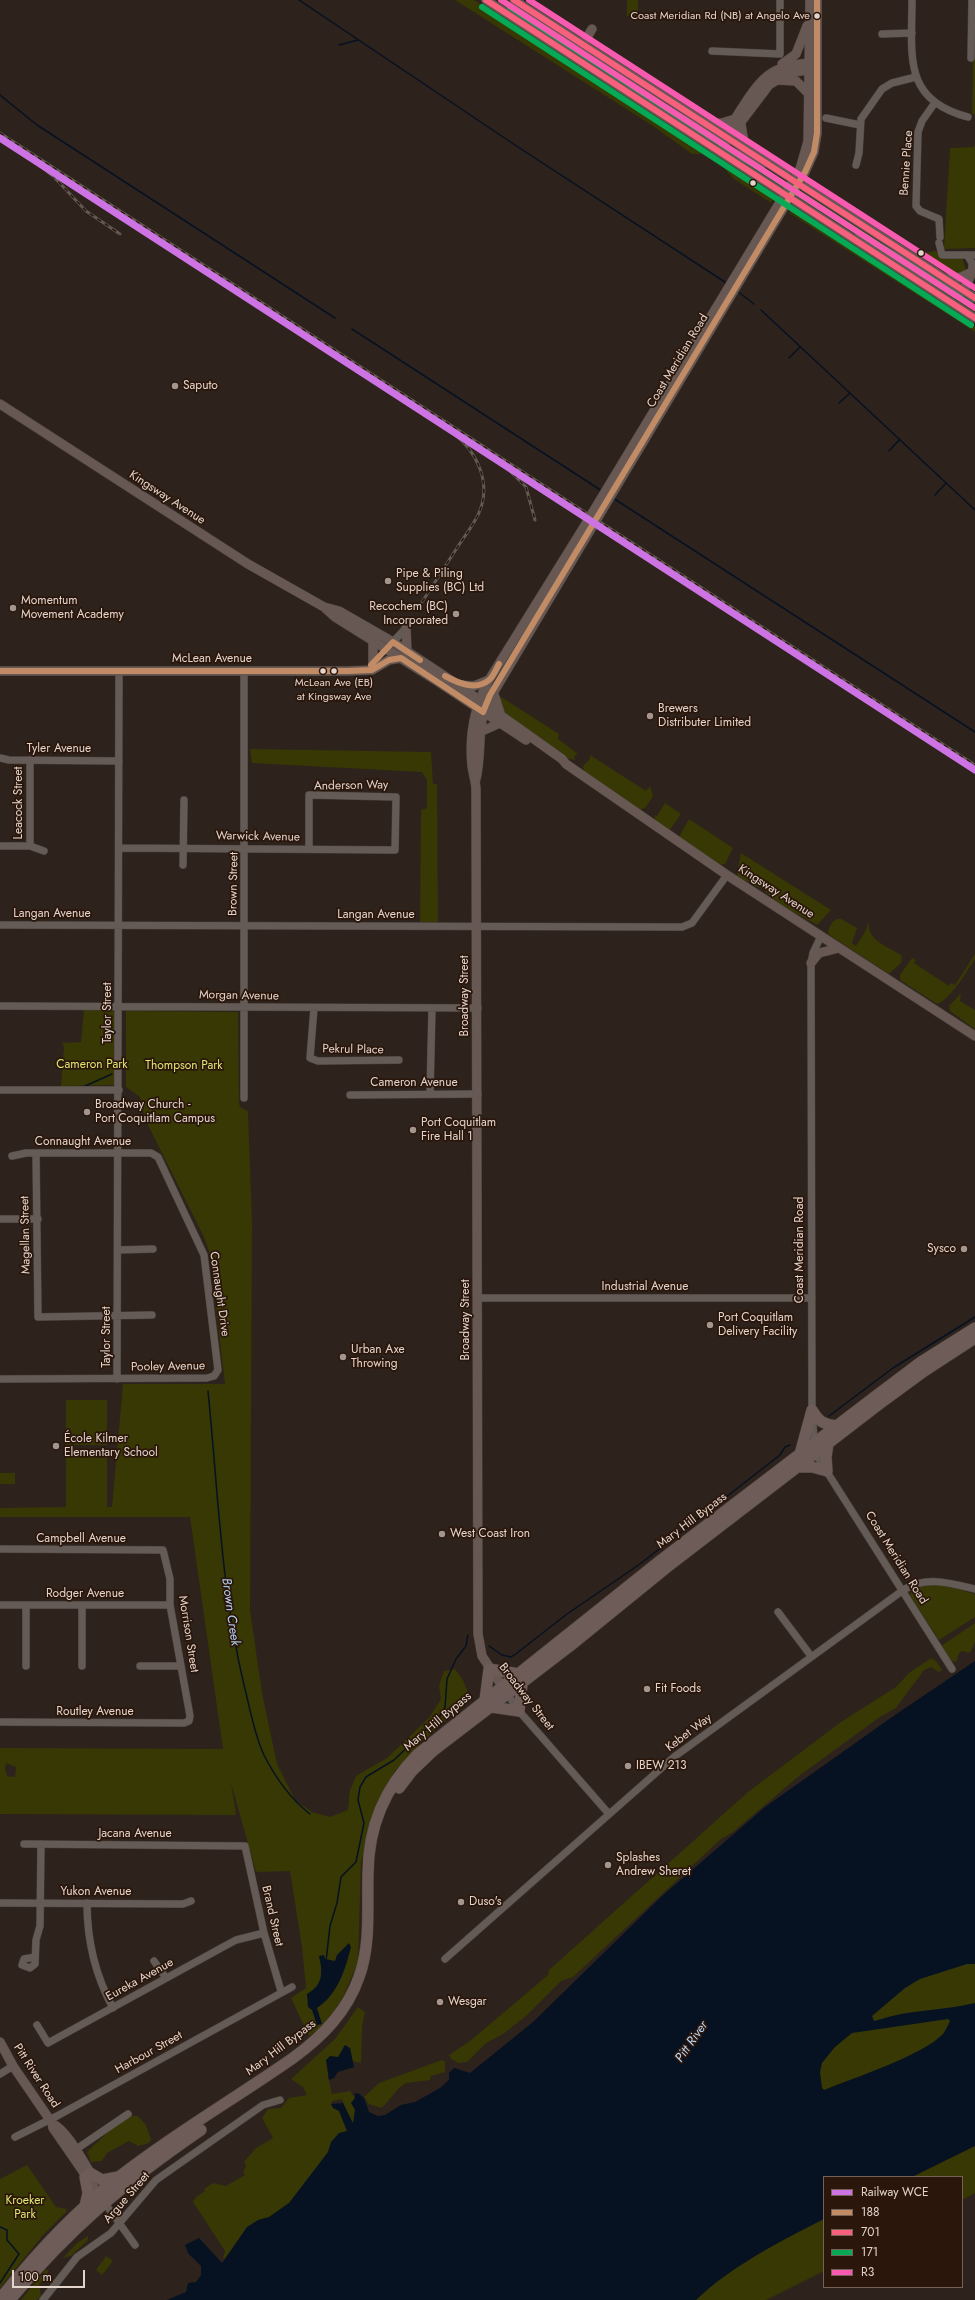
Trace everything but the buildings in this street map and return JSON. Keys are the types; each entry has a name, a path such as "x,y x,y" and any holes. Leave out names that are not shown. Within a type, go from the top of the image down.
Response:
{"highway":[{"name":"Mary Hill Bypass","path":"10,2300 120,2176 314,2043 332,2024 352,1994 363,1963 368,1927 369,1856 375,1825 384,1801 398,1777 418,1754 505,1691 797,1467 837,1426 900,1377 975,1328"},
{"name":"Mary Hill Bypass","path":"520,1679 661,1560 800,1454 828,1444 923,1372 975,1338"},
{"path":"812,1410 823,1424 837,1426"},
{"path":"800,1454 812,1410"},
{"path":"797,1467 812,1467 827,1471 826,1457 828,1444"},
{"path":"489,1669 520,1679 519,1711 488,1703 489,1669"},
{"name":"Mary Hill Bypass","path":"0,2299 41,2250 85,2206 163,2156 297,2065 319,2047 337,2029 358,1998 370,1965 375,1929 376,1858 381,1828 389,1806 403,1782 423,1760 488,1703"},
{"path":"85,2206 88,2193 88,2175 102,2180 120,2176"}],"main road":[{"path":"486,0 609,79 644,95 725,143 750,160 772,165"},
{"path":"514,0 707,124 725,143 833,226 975,318"},
{"name":"Coast Meridian Road","path":"481,706 493,691 582,537 814,152 816,138 810,0"},
{"name":"Coast Meridian Road","path":"802,170 808,141 809,94 813,66 817,0"},
{"path":"496,7 537,24 575,46 583,44 592,28 578,34 563,32"},
{"path":"774,76 796,54 810,19"},
{"path":"588,35 588,42 592,50"},
{"path":"725,143 730,128 738,121 758,85 774,76 789,64 813,66"},
{"path":"774,76 796,82 809,94"},
{"path":"707,124 738,121"},
{"path":"738,121 745,149"},
{"path":"725,143 745,149 772,165 975,298"},
{"path":"833,226 872,243 953,293 960,294 964,291 973,271"},
{"path":"946,279 961,277 973,271"},
{"name":"Kingsway Avenue","path":"0,404 228,551 324,607 335,617 373,640 390,646"},
{"name":"Coast Meridian Road","path":"481,706 489,680 582,537"},
{"name":"Kingsway Avenue","path":"324,607 339,611 404,655 464,699 481,706"},
{"path":"404,655 406,628"},
{"path":"373,640 373,663"},
{"path":"362,671 373,663 390,646"},
{"name":"Kingsway Avenue","path":"404,655 458,685 481,706 500,720 562,759 566,764 727,875 975,1036"},
{"name":"McLean Avenue","path":"0,671 362,671 372,670 389,660 404,655"},
{"path":"458,685 474,686 489,680"},
{"path":"480,732 500,720 493,691"},
{"path":"464,699 472,722"},
{"name":"Broadway Street","path":"476,780 472,767 472,722 481,706"},
{"name":"Broadway Street","path":"481,706 479,769 476,780 478,1008 478,1634 479,1648 489,1669 505,1691"},
{"path":"811,964 822,951 838,948"},
{"name":"Pitt River Road","path":"0,2042 13,2066 51,2121 58,2126 71,2150 101,2196"}],"street":[{"path":"712,51 780,54 780,0"},
{"path":"912,0 912,61 916,76 923,90 934,104 953,113 968,117"},
{"path":"971,58 972,0"},
{"path":"882,34 912,33"},
{"path":"856,164 860,153 861,119 882,89 892,83 916,76"},
{"name":"Bennie Place","path":"934,104 922,121 918,132 916,206 920,211 939,219 942,255 967,255"},
{"path":"826,118 860,125"},
{"path":"967,255 975,255"},
{"path":"967,255 972,263 973,271"},
{"path":"390,646 406,628"},
{"name":"Brown Street","path":"244,671 244,1098"},
{"name":"Taylor Street","path":"118,1379 120,848 119,672"},
{"name":"Tyler Avenue","path":"0,758 30,760 119,761"},
{"name":"Leacock Street","path":"30,760 30,846"},
{"name":"Anderson Way","path":"309,849 309,795 396,797 395,850"},
{"path":"183,865 184,800"},
{"path":"0,846 30,846 44,851"},
{"name":"Warwick Avenue","path":"120,848 395,850"},
{"name":"Langan Avenue","path":"0,925 682,927 692,923 727,875"},
{"name":"Coast Meridian Road","path":"821,936 813,953 811,964 812,1410 814,1448 952,1669"},
{"name":"Morgan Avenue","path":"0,1006 478,1008"},
{"name":"Pekrul Place","path":"314,1008 310,1058 318,1061 399,1060"},
{"path":"430,1094 432,1008"},
{"path":"0,1090 119,1090"},
{"name":"Cameron Avenue","path":"350,1095 478,1094"},
{"name":"Connaught Avenue","path":"12,1156 36,1153 154,1154"},
{"name":"Magellan Street","path":"36,1153 38,1317 118,1317"},
{"name":"Connaught Drive","path":"154,1154 159,1159 204,1255 217,1363 216,1375"},
{"path":"0,1219 38,1219"},
{"path":"118,1250 153,1250"},
{"name":"Industrial Avenue","path":"478,1298 812,1298"},
{"path":"118,1317 152,1315"},
{"name":"Pooley Avenue","path":"0,1379 207,1378 216,1375"},
{"name":"Campbell Avenue","path":"0,1549 163,1550"},
{"name":"Morrison Street","path":"163,1550 170,1579 170,1605 190,1714 189,1720"},
{"name":"Kebet Way","path":"445,1959 674,1757 902,1591 917,1583 934,1581 975,1589"},
{"path":"82,1604 82,1666"},
{"name":"Rodger Avenue","path":"0,1605 170,1605"},
{"path":"26,1605 26,1666"},
{"path":"778,1612 811,1656"},
{"path":"140,1666 181,1666"},
{"name":"Broadway Street","path":"505,1691 519,1711 609,1814"},
{"name":"Routley Avenue","path":"0,1722 184,1723 189,1720"},
{"name":"Jacana Avenue","path":"24,1844 245,1846"},
{"path":"35,1957 36,1938 40,1928 40,1844"},
{"name":"Brand Street","path":"245,1846 264,1933 281,1991"},
{"name":"Yukon Avenue","path":"0,1903 183,1904 191,1901"},
{"path":"87,1903 87,1931 100,1985 113,2008"},
{"name":"Eureka Avenue","path":"37,2025 48,2043 236,1940 264,1933"},
{"path":"154,1961 166,1978"},
{"name":"Harbour Street","path":"15,2137 51,2121 281,1991 292,1987"},
{"path":"0,2074 13,2066"},
{"name":"Argue Street","path":"43,2300 77,2256 108,2236 149,2187 166,2172 263,2105 280,2100"},
{"path":"71,2150 128,2114"},
{"name":"Pitt River Road","path":"101,2196 135,2245"}],"green space":[{"path":"455,0 474,0 704,150 701,154 692,154 653,126"},
{"path":"497,0 508,0 552,28 551,29"},
{"path":"627,0 638,0 638,16 627,16"},
{"path":"974,0 975,114 972,114"},
{"path":"545,33 577,51 587,51 673,107 589,61"},
{"path":"975,144 975,248 944,249 950,148 974,147"},
{"path":"721,165 728,165 747,180 775,195 771,203 734,179"},
{"path":"800,190 841,216 841,221 836,221 796,196"},
{"path":"792,207 975,327 975,332 789,213"},
{"path":"849,222 879,240 878,243 845,226"},
{"path":"936,251 941,257 962,257 966,271 951,274 922,253"},
{"path":"889,255 957,299 965,298 975,305 975,314"},
{"path":"498,695 559,734 558,739 578,754 574,756 575,760 566,758 506,713 502,709"},
{"path":"250,749 431,752 433,784 437,784 438,922 420,922 421,810 427,808 427,780 422,772 252,763"},
{"path":"590,755 646,791 650,786 653,796 646,807 640,810 584,772 583,766 590,759"},
{"path":"665,803 681,814 669,831 655,820 655,815 657,816"},
{"path":"689,819 733,848 725,864 720,865 679,837"},
{"path":"741,853 831,910 817,925 778,903 764,890 738,877 737,872"},
{"path":"837,919 841,919 857,928 852,943 856,946 865,932 869,920 870,932 883,945 901,955 901,963 889,974 828,934 830,925"},
{"path":"975,954 975,959 953,991 937,1004 900,980 900,975 912,958 916,960 914,963 949,986 951,983 955,985"},
{"path":"961,993 960,1001 975,1010 975,1029 950,1011 949,1006"},
{"name":"Cameron Park","path":"84,1010 115,1010 115,1085 61,1086 64,1047 62,1043 81,1042"},
{"name":"Thompson Park","path":"126,1011 238,1012 239,1104 241,1108 248,1111 252,1222 250,1610 262,1693 277,1764 295,1800 312,1812 330,1817 348,1810 350,1790 356,1776 387,1758 429,1718 441,1699 439,1686 444,1671 455,1669 463,1680 470,1698 423,1741 394,1772 375,1808 361,1862 358,1962 344,1995 326,2024 309,2036 291,1998 306,1988 302,1947 290,1871 256,1872 231,1783 236,1815 0,1814 0,1748 223,1749 190,1517 0,1517 0,1508 66,1507 66,1450 107,1450 107,1507 112,1507 123,1384 225,1384 210,1254 204,1237 145,1119 140,1097 126,1087","holes":["6,1763 16,1767 15,1777 7,1776 5,1769"]},
{"path":"66,1400 107,1400 107,1445 66,1445"},
{"path":"0,1473 15,1473 15,1484 0,1484"},
{"path":"923,1585 944,1585 975,1594 975,1617 939,1640 910,1595 912,1589"},
{"path":"975,1623 975,1642 970,1653 962,1651 959,1653 956,1662 948,1660 941,1646"},
{"path":"931,1658 936,1661 942,1670 939,1672 931,1667 924,1670 896,1708 880,1717 799,1776 733,1832 721,1839 573,1977 561,1981 526,2016 503,2034 486,2043 467,2062 459,2063 451,2059 449,2055 470,2041 548,1975 549,1970 748,1792 841,1722 896,1687 909,1673"},
{"path":"975,1957 975,2023 927,2051 819,2094 782,2083 894,1982"},
{"path":"358,2007 365,2012 362,2027 361,2063 352,2061 351,2053 345,2045 328,2076 332,2094 351,2091 352,2096 354,2094 357,2110 353,2130 342,2099 332,2101 331,2104 339,2111 349,2132 364,2145 226,2260 223,2258 225,2251 193,2202 196,2197 205,2191 204,2189 213,2183 226,2186 245,2175 243,2172 246,2166 244,2162 256,2148 273,2138 262,2118 268,2109 281,2108 289,2098 307,2095 303,2087 291,2079 335,2039"},
{"path":"442,2060 445,2062 445,2072 431,2076 430,2080 406,2083 399,2088 382,2108 369,2104 364,2097 379,2083"},
{"path":"129,2116 138,2116 146,2125 151,2139 149,2143 138,2146 129,2141 107,2153 102,2161 91,2162 87,2152 108,2132"},
{"path":"975,2136 975,2193 963,2199 963,2176 877,2176"},
{"name":"Kroeker Park","path":"27,2165 56,2207 67,2209 66,2212 44,2234 0,2288 0,2179"},
{"path":"823,2205 823,2272 766,2300 671,2300"},
{"path":"88,2236 88,2240 71,2256 63,2258 77,2243"},
{"path":"106,2256 113,2261 102,2275 96,2270"},
{"path":"46,2269 49,2271 39,2285 41,2296 37,2300 21,2300"}],"water":[{"name":"Pitt River","path":"975,1661 975,1964 967,1964 920,1979 905,1988 872,2016 874,2021 890,2016 975,2003 975,2146 914,2176 823,2176 823,2220 740,2265 724,2276 696,2300 167,2300 186,2292 188,2283 196,2282 201,2275 201,2266 188,2253 185,2245 199,2238 222,2263 247,2227 258,2220 269,2217 289,2203 328,2152 331,2142 339,2133 347,2131 339,2111 333,2108 331,2104 343,2103 353,2123 355,2110 351,2103 355,2098 354,2094 358,2093 364,2098 369,2112 378,2116 385,2115 401,2105 415,2102 440,2088 449,2080 449,2073 454,2068 470,2073 533,2022 662,1896 765,1807 892,1717","holes":["948,2019 950,2021 943,2034 933,2042 904,2058 824,2090 822,2088 820,2072 822,2063 835,2047 852,2033"]},
{"path":"349,1943 351,1947 340,1981 330,1996 317,2008 322,2024 317,2025 312,2010 308,2007 307,1994 319,1983 321,1968 319,1956 324,1955 325,1959 335,1961 337,1955"},
{"path":"345,2045 350,2048 354,2067 338,2072 334,2078 329,2080 326,2060 330,2056 338,2057"}],"waterway":[{"path":"299,0 515,145 728,284"},
{"path":"339,45 358,40"},
{"path":"0,95 37,125 335,318"},
{"path":"737,291 754,304"},
{"path":"761,310 975,510"},
{"path":"352,329 602,491"},
{"path":"789,358 800,347"},
{"path":"839,403 849,394"},
{"path":"889,451 900,439"},
{"path":"935,495 946,483"},
{"path":"613,498 975,732"},
{"path":"83,1087 112,1074"},
{"path":"829,1416 893,1368 975,1317"},
{"name":"Brown Creek","path":"208,1391 225,1576 236,1649 252,1721 264,1755 273,1771 290,1795 310,1814"},
{"path":"489,1646 502,1655 511,1657 517,1653 567,1614 640,1564 780,1455 785,1447 790,1445"},
{"path":"326,1961 330,1926 337,1903 341,1877 356,1862 364,1823 358,1800 360,1787 366,1777 394,1760 439,1717 445,1707 447,1679 456,1659 466,1646 468,1635"},
{"path":"0,2227 7,2230 7,2240 19,2254 0,2283"}],"railway":[{"path":"0,133 975,765"},
{"path":"38,164 53,176 86,211 120,234"},
{"path":"422,602 473,524 478,515 484,492 483,480 475,458 469,449 452,432"},
{"path":"507,468 526,487 535,520"}],"rail line":[{"name":"WCE","path":"0,138 975,770"}],"transit line":[{"name":"701","path":"486,0 975,318"},
{"name":"R3","path":"501,0 975,308"},
{"name":"701","path":"514,0 975,298"},
{"name":"R3","path":"529,0 975,288"},
{"name":"188","path":"0,671 348,671 372,670 389,660 401,658 483,712 490,695 805,172 814,152 817,133 817,0"},
{"name":"171","path":"482,7 971,325"},
{"name":"171","path":"510,7 971,305"},
{"name":"188","path":"371,665 393,642 420,660"},
{"name":"188","path":"445,676 467,685 478,685 489,680 499,664"}],"place":[{"name":"Coast Meridian Rd (NB) at Angelo Ave","path":"817,16"},
{"name":"Saputo","path":"175,386"},
{"name":"Pipe & Piling Supplies (BC) Ltd","path":"388,581"},
{"name":"Momentum Movement Academy","path":"13,608"},
{"name":"Recochem (BC) Incorporated","path":"456,614"},
{"name":"McLean Ave (EB) at Kingsway Ave","path":"334,671"},
{"name":"Brewers Distributer Limited","path":"650,716"},
{"name":"Broadway Church - Port Coquitlam Campus","path":"87,1112"},
{"name":"Port Coquitlam Fire Hall 1","path":"413,1130"},
{"name":"Sysco","path":"964,1249"},
{"name":"Port Coquitlam Delivery Facility","path":"710,1325"},
{"name":"Urban Axe Throwing","path":"343,1357"},
{"name":"École Kilmer Elementary School","path":"56,1446"},
{"name":"West Coast Iron","path":"442,1534"},
{"name":"Fit Foods","path":"647,1689"},
{"name":"IBEW 213","path":"628,1766"},
{"name":"Splashes Andrew Sheret","path":"608,1865"},
{"name":"Duso's","path":"461,1902"},
{"name":"Wesgar","path":"440,2002"}]}
